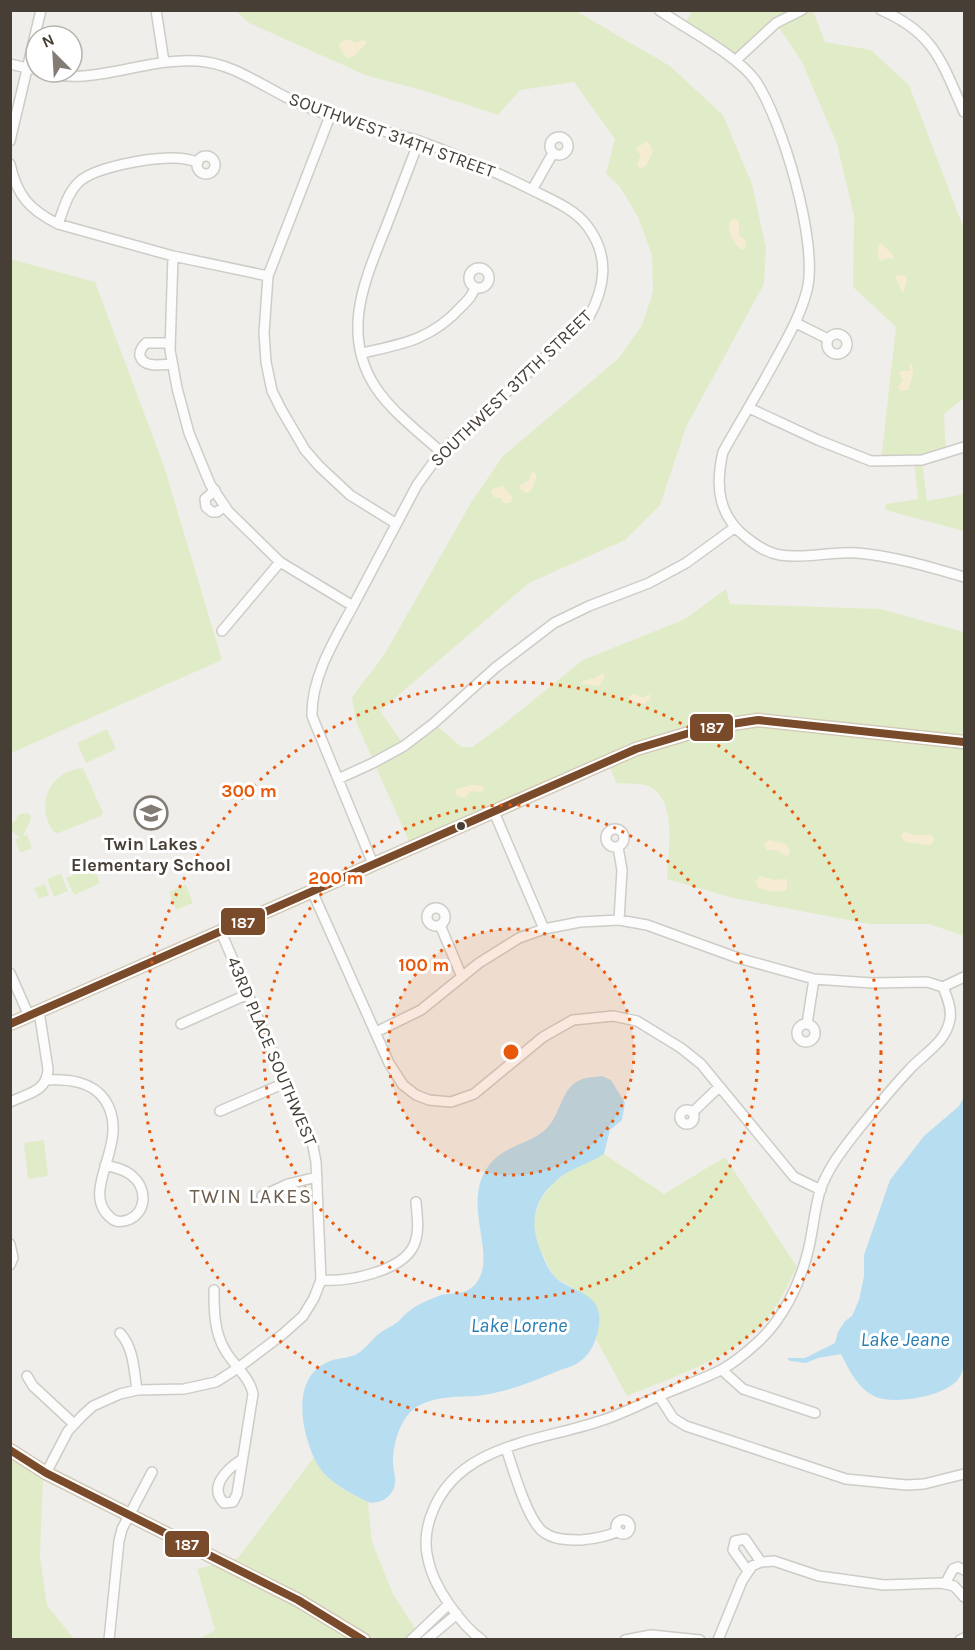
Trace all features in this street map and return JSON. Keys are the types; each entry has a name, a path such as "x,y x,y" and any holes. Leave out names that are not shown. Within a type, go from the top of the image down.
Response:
{"main road":[{"path":"10,1024 655,742 706,728 758,720 964,742"},
{"path":"10,1450 46,1473 298,1600 364,1640"}],"street":[{"path":"156,10 164,62"},
{"path":"659,10 736,60 755,80 784,147 804,219 810,259 810,278 796,323 723,452 719,470 719,488 724,509 734,528 768,552 782,555 827,552 858,553 901,561 964,578"},
{"path":"736,60 776,23 802,10"},
{"path":"881,10 900,19 922,34 933,46 964,112"},
{"name":"SOUTHWEST 314TH STREET","path":"84,77 164,62 198,61 222,65 304,106 330,116 419,141 500,174 559,203 578,216 588,227 596,241 602,260"},
{"path":"10,141 27,84"},
{"path":"330,116 268,276 264,333 266,362 272,391 280,409 305,450 350,495 395,523"},
{"path":"419,141 362,287 357,330 362,353 376,387 392,408 441,452"},
{"path":"532,190 553,153"},
{"path":"58,224 70,194 86,176 103,170 156,159 176,158 198,162"},
{"path":"10,164 17,188 31,207 40,215 58,224 173,256 268,276"},
{"path":"173,256 170,344 172,364 189,433 214,490 246,530 280,562 353,606"},
{"name":"SOUTHWEST 317TH STREET","path":"373,864 312,716 312,702 333,643 395,523 417,485 441,452 589,317 603,284 602,260"},
{"path":"362,353 410,341 444,325 472,295 475,286"},
{"path":"796,323 828,339"},
{"path":"170,344 146,344 141,348 140,356 150,365 172,364"},
{"path":"749,408 818,440 871,461 922,460 964,447"},
{"path":"214,490 205,499 206,507 212,512 217,512 225,506"},
{"path":"338,779 373,763 412,740 495,668 554,623 589,606 649,583 686,563 734,528"},
{"path":"222,632 280,562"},
{"path":"494,812 544,929"},
{"path":"618,847 622,870 619,920"},
{"path":"312,891 394,1072 409,1090 429,1100 451,1102 474,1094 533,1044 573,1020 613,1016 636,1021 701,1064 794,1178 821,1190"},
{"path":"376,1032 421,1010 479,963 519,938 544,929 572,923 619,920 647,925 738,958 814,979 872,983 927,982 943,987 964,977"},
{"path":"440,926 462,976"},
{"name":"43RD PLACE SOUTHWEST","path":"220,932 314,1146 321,1280"},
{"path":"10,973 34,1013 48,1069 47,1080 37,1091 10,1102"},
{"path":"807,1024 814,979"},
{"path":"483,1640 449,1604 436,1585 429,1566 425,1546 428,1524 437,1499 451,1481 466,1468 490,1454 562,1431 584,1427 722,1370 760,1340 788,1304 808,1252 821,1190 835,1160 857,1130 911,1068 935,1047 945,1033 951,1018 943,987"},
{"path":"181,1024 248,994"},
{"path":"47,1080 78,1082 90,1087 103,1097 110,1108 114,1125 113,1141 105,1165 99,1187 104,1208 109,1217 116,1222 130,1219 139,1213 143,1205 142,1189 131,1174 105,1165"},
{"path":"220,1111 286,1082"},
{"path":"693,1112 719,1087"},
{"path":"262,1196 316,1177"},
{"path":"46,1473 74,1424 88,1410 106,1399 137,1390 193,1387 216,1382 283,1334 303,1316 321,1280 356,1279 391,1265 406,1255 414,1246 417,1235 416,1202"},
{"path":"10,1244 13,1258 10,1264"},
{"path":"214,1290 218,1335 226,1351 250,1385 253,1394 241,1460"},
{"path":"120,1333 130,1348 137,1390"},
{"path":"722,1370 742,1389 815,1413"},
{"path":"27,1376 33,1386 74,1424"},
{"path":"659,1396 674,1418 686,1426 846,1479 886,1485 924,1484 964,1474"},
{"path":"506,1448 530,1512 540,1529 551,1537 566,1540 586,1539 618,1532"},
{"path":"110,1640 117,1552 122,1530 152,1472"},
{"path":"745,1539 754,1566 733,1550 735,1541 745,1539"},
{"path":"718,1640 742,1581 754,1566 774,1561 819,1576 884,1585 945,1584 963,1590"},
{"path":"945,1584 952,1569 958,1567 964,1570"},
{"path":"411,1640 449,1604"},
{"path":"426,1640 457,1614"},
{"path":"625,1640 651,1635 700,1640"},
{"path":"960,1640 964,1638"}],"green space":[{"path":"236,11 576,11 670,66 723,115 752,184 766,248 764,284 686,427 660,505 625,540 529,583 380,711 404,745 434,723 461,747 472,747 583,660 685,619 726,589 730,604 880,609 964,632 964,936 929,924 869,924 733,898 667,879 669,826 663,800 656,791 645,785 616,783 608,762 412,848 356,722 352,697 384,655 472,501 503,456 619,358 642,325 653,292 652,255 638,217 620,187 606,174 615,139 574,82 520,90 498,115 422,90 368,76 249,23"},
{"path":"692,11 788,11 791,16 802,11 813,11 825,42 871,50 909,85 964,229 964,398 944,414 946,454 922,461 927,501 964,494 964,531 885,510 886,504 918,499 914,461 881,461 896,327 853,287 854,216 837,144 802,62 776,23 736,60 683,27"},
{"path":"10,259 95,282 164,466 222,660 11,753"},
{"path":"107,729 116,749 86,763 77,743"},
{"path":"83,768 103,813 101,816 58,833 54,832 45,811 49,791 62,775"},
{"path":"30,814 31,819 23,836 27,835 32,848 20,853 15,840 20,838 11,830 11,823 18,815"},
{"path":"93,866 100,883 74,895 66,878"},
{"path":"61,874 68,891 54,897 47,879"},
{"path":"45,884 49,895 39,899 34,888"},
{"path":"186,885 193,903 176,910 169,892"},
{"path":"44,1140 48,1176 28,1179 24,1143"},
{"path":"604,1154 664,1194 725,1157 797,1267 772,1312 743,1341 706,1363 627,1396 596,1339 599,1322 586,1295 556,1278 550,1270 535,1238 533,1218 541,1199 554,1182 569,1171"},
{"path":"314,1457 330,1479 343,1489 368,1502 372,1542 393,1594 422,1639 199,1639 215,1630 197,1569 238,1558"},
{"path":"10,1458 43,1478 40,1556 47,1605 74,1639 11,1639"}],"sand":[{"path":"347,39 355,43 363,40 367,42 354,56 348,58 339,46"},
{"path":"646,141 653,151 646,166 640,169 637,165 641,156 636,149"},
{"path":"734,218 739,222 739,235 745,240 746,246 743,250 735,243 730,231 729,223"},
{"path":"881,243 894,256 893,259 887,258 882,261 878,258 878,246"},
{"path":"897,275 905,276 907,279 904,292 901,291 895,279"},
{"path":"912,364 913,375 908,390 901,391 898,387 903,380 899,373 910,371 909,365"},
{"path":"534,472 537,476 531,490 526,493 519,486 529,480 531,473"},
{"path":"503,486 513,498 510,503 504,503 491,493 492,489"},
{"path":"603,673 605,677 599,686 582,684 583,681"},
{"path":"635,694 643,698 649,694 651,698 644,704 629,701 629,696"},
{"path":"471,785 483,786 484,790 471,791 464,798 455,795 457,789"},
{"path":"904,831 913,835 932,835 934,840 931,845 906,842 901,837"},
{"path":"769,840 786,844 790,850 789,855 786,856 776,850 767,850 764,844"},
{"path":"760,876 774,880 787,879 787,889 773,892 758,888 756,881"}],"water":[{"name":"Lake Lorene","path":"602,1076 611,1080 625,1103 622,1120 610,1130 604,1154 568,1172 542,1196 534,1223 538,1243 551,1272 560,1281 587,1296 596,1305 599,1323 591,1350 574,1365 518,1386 487,1395 442,1398 422,1404 409,1413 400,1428 393,1462 395,1484 391,1493 385,1499 372,1503 343,1489 319,1468 305,1431 302,1410 304,1390 313,1373 330,1361 353,1356 360,1352 377,1335 397,1323 416,1306 441,1295 469,1290 477,1282 482,1271 483,1258 478,1198 480,1183 487,1168 500,1154 533,1138 547,1128 565,1095 574,1084 585,1078"},
{"name":"Lake Jeane","path":"964,1097 964,1365 960,1376 944,1390 921,1397 895,1400 876,1397 864,1389 851,1373 841,1354 818,1358 806,1363 790,1361 787,1358 805,1358 835,1343 838,1332 845,1321 852,1316 859,1300 864,1276 864,1255 890,1180 924,1136 959,1106"}],"transit line":[{"name":"187","path":"10,1024 636,749 706,728 758,720 964,742"},
{"name":"187","path":"10,1450 46,1473 298,1600 363,1640"}],"place":[{"name":"Twin Lakes Elementary School","path":"151,813"}],"district":[{"name":"TWIN LAKES","path":"251,1196"}]}
